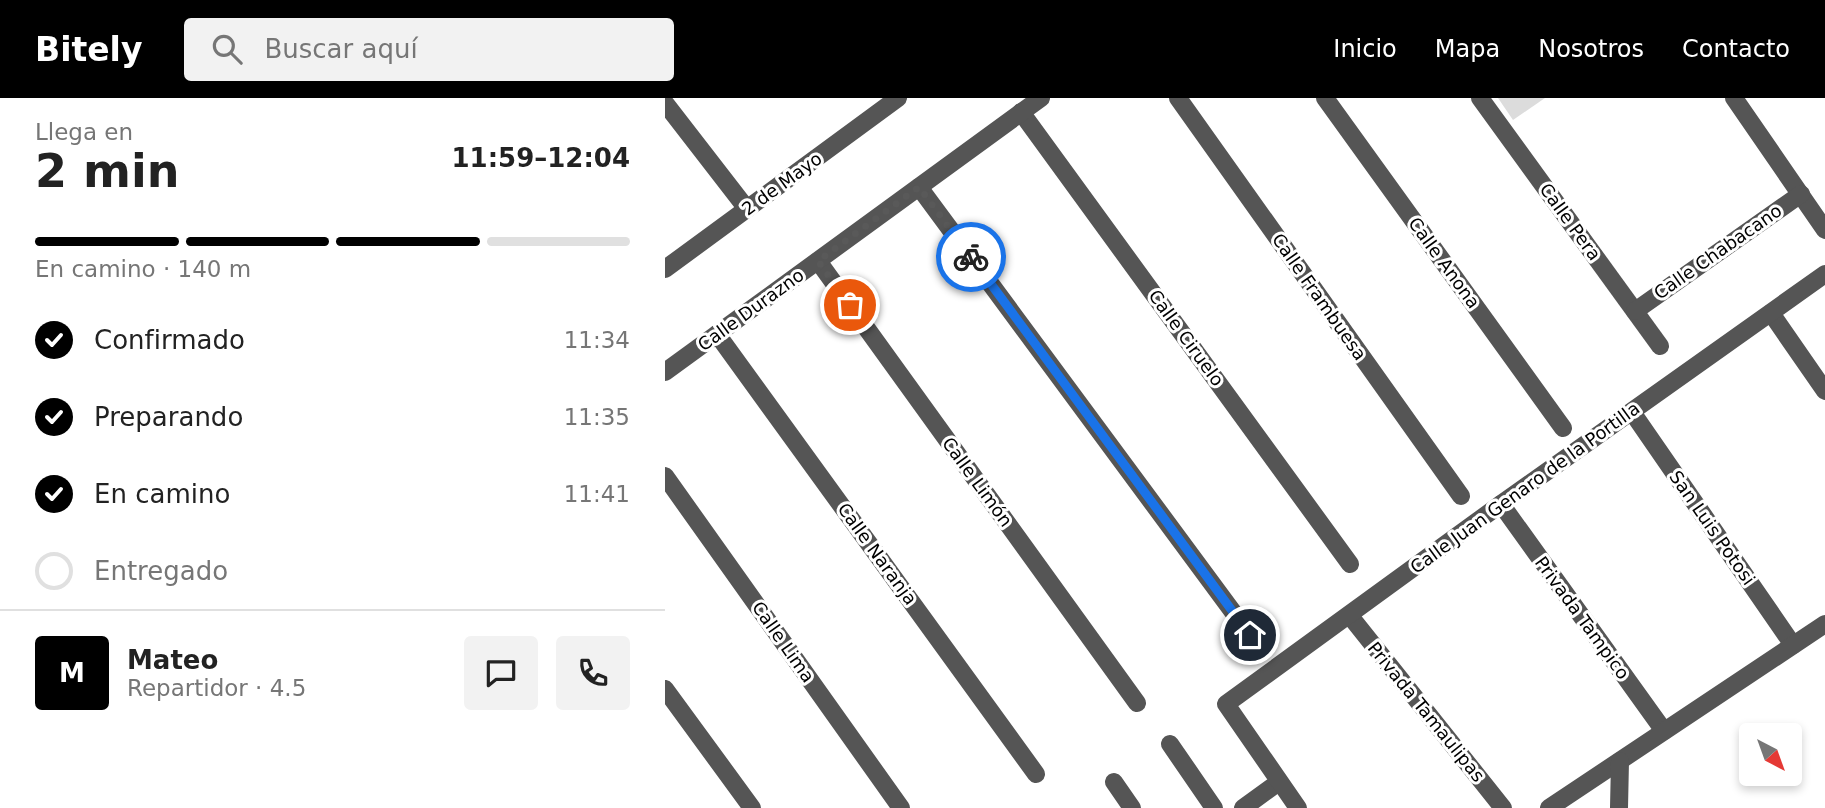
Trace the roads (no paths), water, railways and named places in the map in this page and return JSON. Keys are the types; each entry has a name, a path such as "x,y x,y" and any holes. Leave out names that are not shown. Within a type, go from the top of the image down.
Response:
{"street":[{"name":"2 de Mayo","path":"665,269 747,209 879,104 898,98"},
{"name":"Calle Durazno","path":"665,372 1041,98"},
{"name":"Calle Frambuesa","path":"1178,98 1461,496"},
{"name":"Calle Anona","path":"1325,98 1563,428"},
{"name":"Calle Pera","path":"1480,98 1660,345"},
{"path":"1734,98 1825,230"},
{"path":"665,103 747,209"},
{"name":"Calle Ciruelo","path":"1021,113 1350,564"},
{"path":"919,187 1250,635"},
{"name":"Calle Chabacano","path":"1635,311 1801,194"},
{"name":"Calle Limón","path":"818,261 1137,703"},
{"name":"Calle Juan Genaro de la Portilla","path":"1298,808 1226,704 1501,504 1825,274"},
{"path":"1771,313 1825,391"},
{"name":"Calle Naranja","path":"717,334 1036,774"},
{"name":"San Luis Potosi","path":"1632,412 1793,645"},
{"name":"Calle Lima","path":"665,476 901,808"},
{"name":"Privada Tampico","path":"1501,504 1664,731"},
{"name":"Privada Tamaulipas","path":"1350,616 1503,808"},
{"path":"1549,808 1825,624"},
{"path":"665,689 752,808"},
{"path":"1170,744 1214,808"},
{"path":"1619,761 1619,808"},
{"path":"1114,782 1132,808"},
{"path":"1243,808 1272,787"}]}
